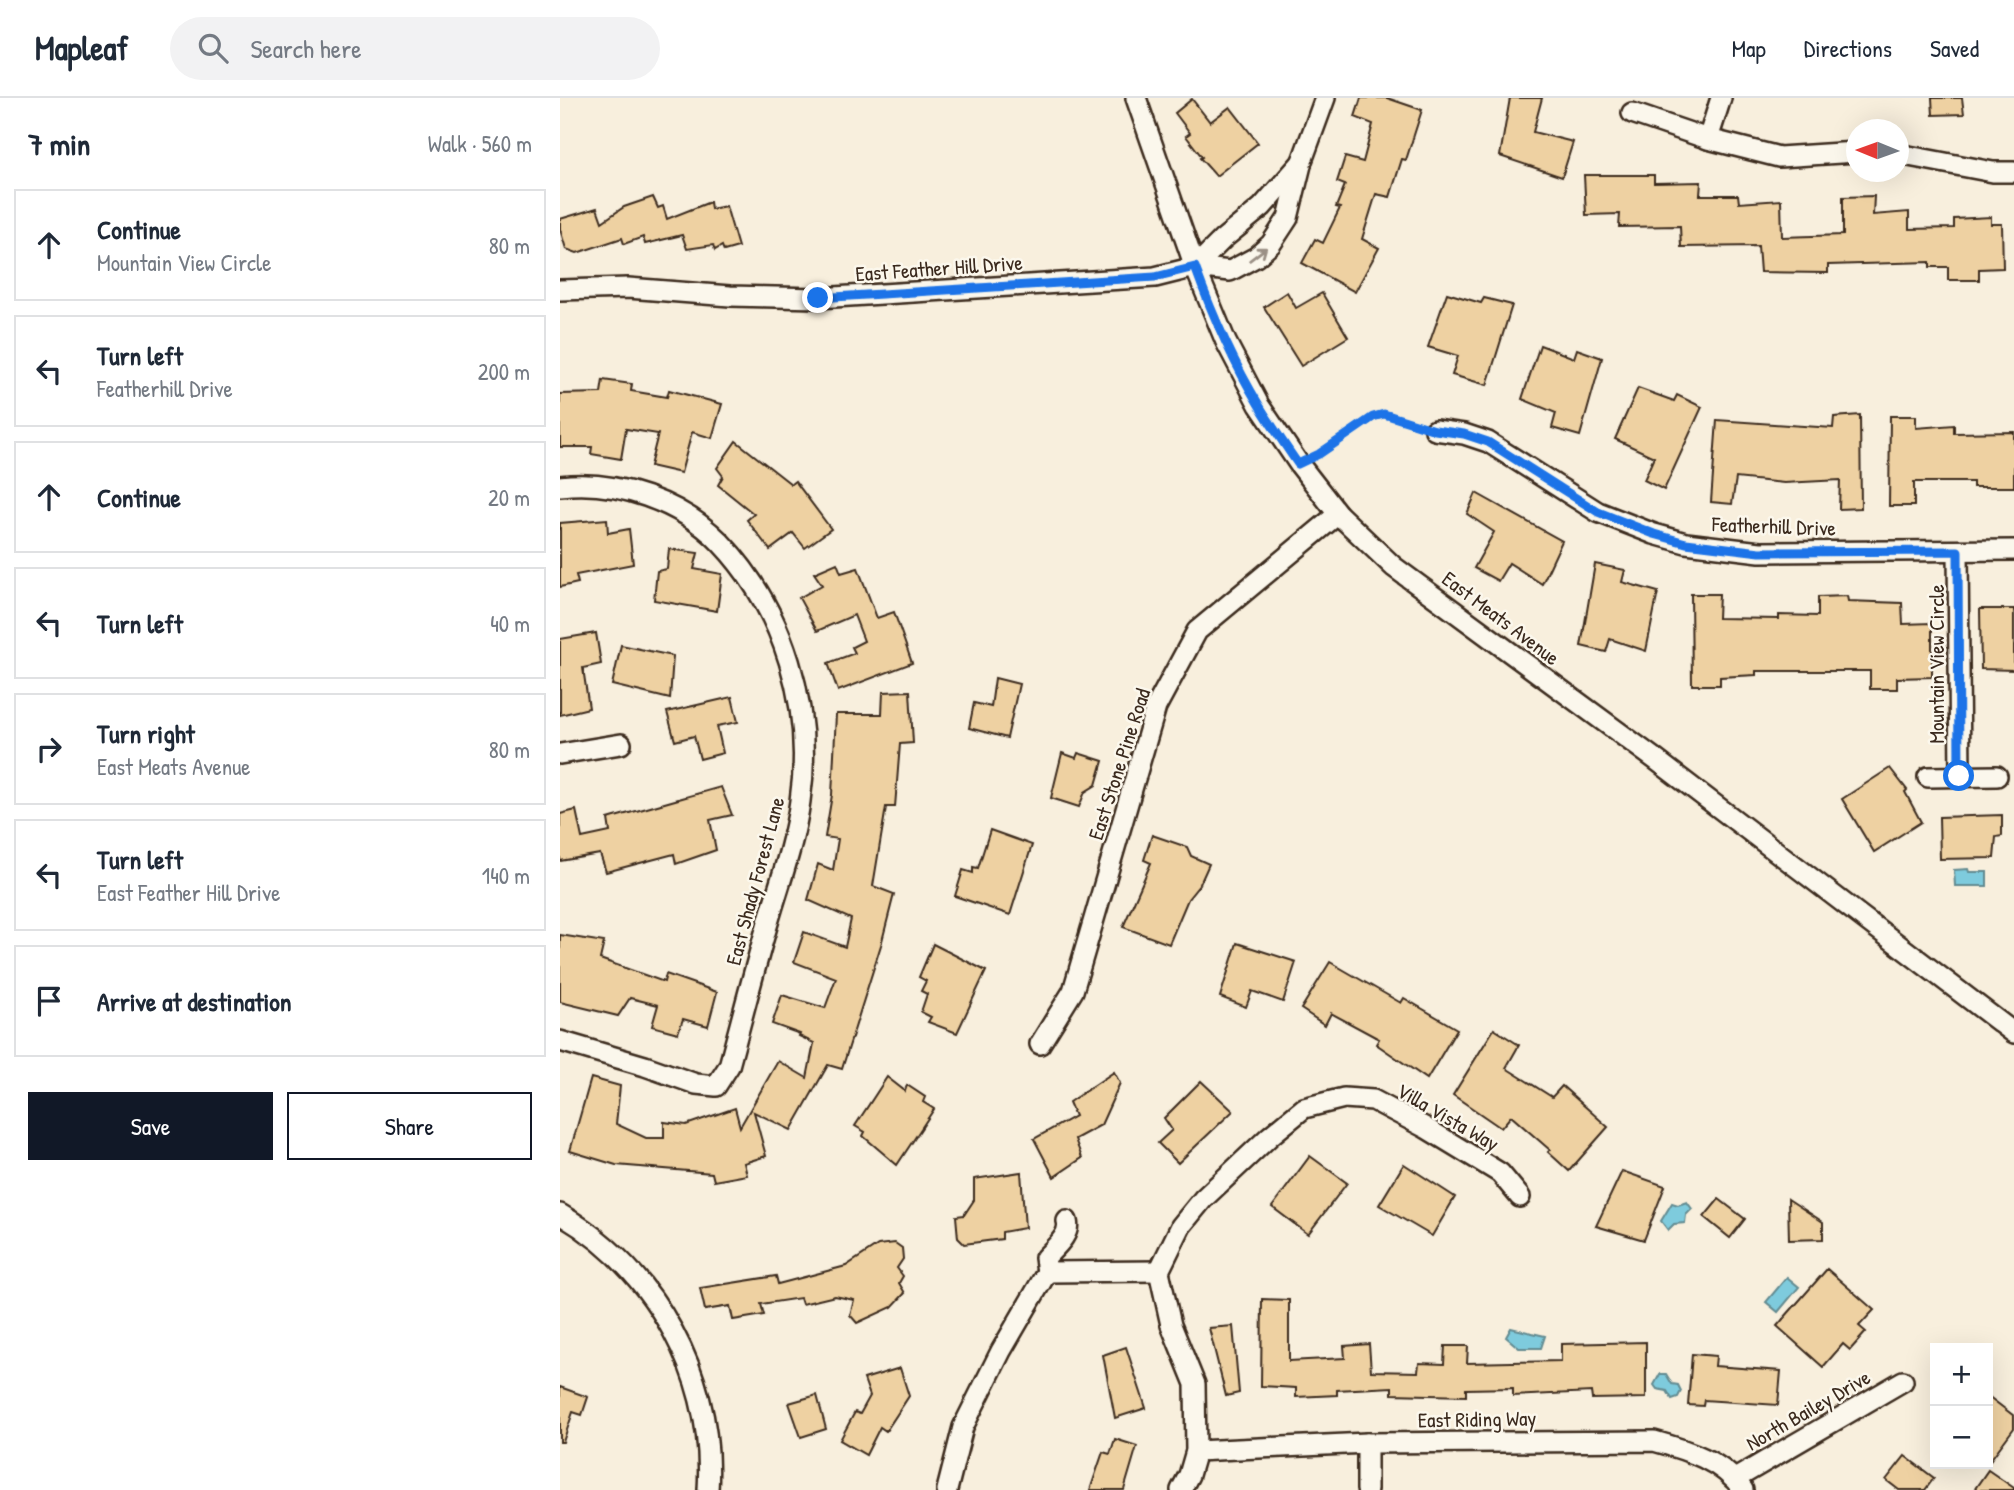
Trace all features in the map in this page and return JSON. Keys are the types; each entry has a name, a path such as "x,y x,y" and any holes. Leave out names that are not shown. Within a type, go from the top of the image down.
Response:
{"street":[{"name":"East Meats Avenue","path":"1136,98 1195,267 1221,331 1259,405 1298,464 1338,514 1394,567 1656,759 2014,1033"},
{"path":"1195,267 1230,271 1256,257 1271,244 1288,218 1302,161 1325,98"},
{"path":"1708,139 1721,98"},
{"path":"1632,113 1708,139 1779,157 1846,153"},
{"path":"1909,156 1993,172 2014,172"},
{"path":"1195,267 1223,239 1262,207 1302,161"},
{"name":"East Feather Hill Drive","path":"560,290 607,287 753,297 818,298 1155,277 1195,267"},
{"name":"Featherhill Drive","path":"1435,430 1464,434 1488,442 1598,512 1654,534 1686,543 1760,552 2014,550"},
{"name":"East Shady Forest Lane","path":"560,486 579,485 622,490 658,501 694,520 732,555 761,595 773,617 791,666 803,737 800,800 790,848 729,1066 716,1086 696,1084 560,1041"},
{"name":"East Stone Pine Road","path":"1041,1044 1073,991 1157,707 1197,631 1338,514"},
{"name":"Mountain View Circle","path":"1958,551 1959,776"},
{"path":"560,754 621,744"},
{"path":"1928,776 1997,776"},
{"name":"Villa Vista Way","path":"1159,1271 1181,1226 1203,1199 1270,1136 1304,1108 1344,1098 1373,1100 1399,1113 1500,1173 1520,1197"},
{"path":"560,1214 600,1241 625,1264 656,1302 680,1343 703,1410 709,1456 708,1490"},
{"path":"947,1490 963,1427 1046,1265 1066,1234 1069,1227 1067,1221"},
{"path":"1046,1265 1159,1271 1171,1325 1195,1384 1196,1451 1181,1490"},
{"name":"North Bailey Drive","path":"1739,1484 1903,1381"},
{"name":"East Riding Way","path":"1196,1451 1367,1443 1654,1441 1695,1453 1739,1484"},
{"path":"1367,1443 1367,1490"}],"path":[{"path":"1298,464 1319,454 1379,415 1435,430"}],"water":[{"path":"1968,869 1969,872 1987,872 1987,886 1955,886 1954,870"},
{"path":"1687,1202 1692,1209 1686,1215 1685,1223 1674,1224 1668,1230 1661,1221 1672,1203 1678,1205"},
{"path":"1787,1277 1799,1287 1778,1312 1766,1302"},
{"path":"1511,1328 1545,1336 1541,1348 1519,1348 1506,1337"},
{"path":"1660,1374 1666,1374 1672,1384 1678,1385 1681,1391 1678,1397 1672,1399 1667,1391 1657,1389 1654,1385"}],"building":[{"path":"1361,98 1387,98 1422,110 1406,160 1402,159 1390,197 1376,194 1362,239 1379,248 1355,292 1302,263 1315,239 1323,243 1340,208 1336,207 1345,185 1337,182 1345,157 1363,162 1373,124 1355,117"},
{"path":"1510,98 1542,98 1533,132 1573,142 1562,177 1500,156"},
{"path":"1932,98 1962,98 1964,114 1933,115"},
{"path":"1192,99 1210,122 1230,107 1258,143 1216,176 1200,158 1202,157 1186,136 1190,133 1175,113"},
{"path":"1584,175 1654,175 1654,183 1701,182 1700,195 1738,195 1739,203 1781,200 1782,237 1843,235 1843,197 1874,196 1873,215 1909,212 1909,229 1954,228 1954,219 1991,217 1991,224 2002,224 2003,268 1979,269 1979,280 1948,280 1948,267 1930,267 1930,262 1828,265 1828,273 1760,272 1758,246 1681,247 1680,226 1619,227 1620,214 1586,215"},
{"path":"653,197 658,208 663,206 667,219 710,202 711,209 726,206 738,247 724,251 722,246 715,250 713,245 687,249 682,235 645,244 643,237 624,244 622,238 577,253 566,249 560,219 597,208 602,222 624,207"},
{"path":"1287,292 1296,308 1322,293 1348,337 1301,366 1264,307"},
{"path":"1447,293 1481,303 1484,298 1512,305 1487,385 1452,375 1458,356 1428,347"},
{"path":"1540,345 1574,358 1577,349 1602,358 1580,436 1552,428 1556,413 1522,399"},
{"path":"603,380 632,384 631,391 667,397 669,390 722,404 712,438 692,432 681,473 650,466 658,434 626,429 621,459 591,454 592,447 560,447 560,394 601,393"},
{"path":"1638,388 1674,401 1677,395 1702,407 1664,490 1644,480 1654,457 1615,439"},
{"path":"1860,415 1861,508 1839,509 1840,480 1784,483 1736,478 1732,504 1711,502 1717,420 1833,428 1834,417"},
{"path":"1890,416 1916,416 1916,428 1954,425 1954,433 2014,432 2014,487 1973,487 1973,482 1914,482 1914,506 1889,506"},
{"path":"736,441 791,484 795,481 831,529 805,548 793,533 770,550 747,520 754,514 718,485 723,476 717,468"},
{"path":"1476,493 1562,541 1542,584 1509,563 1498,581 1474,568 1494,532 1467,514"},
{"path":"607,519 608,533 629,529 633,564 576,575 578,583 560,587 560,523"},
{"path":"669,549 698,553 694,569 722,574 717,611 654,600 657,571 667,569"},
{"path":"837,563 841,573 858,568 877,618 894,612 912,663 838,691 828,663 855,653 852,647 864,641 854,615 817,631 799,598 822,585 814,573"},
{"path":"1595,564 1625,570 1622,582 1658,592 1646,651 1610,639 1606,652 1581,646"},
{"path":"1691,594 1719,594 1718,618 1779,619 1779,615 1818,616 1818,597 1847,596 1848,601 1902,603 1903,624 1932,623 1932,677 1897,678 1897,689 1870,689 1870,671 1756,671 1756,675 1720,677 1720,685 1692,685"},
{"path":"1980,609 2014,609 2014,670 1981,669"},
{"path":"596,633 601,664 583,668 589,708 560,715 560,639"},
{"path":"621,645 673,656 670,699 612,685"},
{"path":"995,678 1019,684 1007,738 969,728 974,703 991,707"},
{"path":"910,691 913,743 900,744 895,807 886,807 873,886 894,894 842,1069 828,1065 791,1130 754,1112 766,1156 744,1163 747,1175 714,1181 712,1173 616,1165 570,1151 591,1078 620,1086 616,1124 646,1138 664,1138 664,1122 686,1125 735,1108 740,1127 778,1061 807,1078 814,1043 799,1036 800,1034 772,1024 782,995 825,1008 836,978 794,962 804,932 845,947 851,919 808,900 818,864 833,870 838,839 825,837 832,795 836,714 882,714 883,692"},
{"path":"732,697 738,722 717,726 723,753 700,759 694,736 675,741 667,712"},
{"path":"1062,753 1076,758 1078,753 1103,761 1096,785 1085,792 1079,807 1051,798"},
{"path":"1890,768 1907,790 1905,792 1921,822 1874,852 1842,799"},
{"path":"721,787 732,815 710,820 716,850 676,864 674,854 606,872 600,854 560,861 560,814 576,810 582,838 610,832 608,819"},
{"path":"2002,815 2002,836 1996,837 1994,858 1940,859 1939,817"},
{"path":"990,830 1032,845 1010,915 955,896 963,870 973,873 973,867 978,868"},
{"path":"1152,835 1187,847 1191,856 1209,864 1200,884 1188,899 1169,944 1123,927 1151,863 1144,860"},
{"path":"560,935 604,942 600,959 664,982 666,974 717,992 708,1026 683,1019 678,1033 652,1026 658,1005 630,998 618,1016 560,1002"},
{"path":"1237,943 1296,962 1283,1002 1252,991 1246,1007 1220,997"},
{"path":"933,944 986,971 957,1033 928,1022 931,1017 921,1012 927,994 921,991 926,981 919,977"},
{"path":"1330,962 1401,1003 1404,998 1457,1029 1427,1079 1376,1044 1379,1039 1331,1013 1325,1025 1301,1009"},
{"path":"1494,1029 1519,1045 1506,1068 1552,1097 1562,1086 1608,1127 1569,1171 1548,1152 1550,1150 1511,1116 1501,1128 1453,1095"},
{"path":"1114,1072 1120,1083 1101,1125 1075,1139 1082,1158 1054,1177 1034,1139 1075,1116 1069,1102"},
{"path":"887,1077 905,1091 907,1085 925,1097 923,1102 934,1109 897,1165 863,1136 865,1132 855,1126"},
{"path":"1201,1081 1233,1111 1178,1163 1158,1143 1172,1130 1164,1118"},
{"path":"1310,1156 1347,1183 1308,1234 1272,1207"},
{"path":"1404,1164 1455,1197 1432,1236 1379,1205"},
{"path":"1622,1171 1665,1186 1644,1240 1596,1226"},
{"path":"1021,1172 1025,1228 1002,1232 1002,1239 964,1244 958,1238 956,1216 964,1215 974,1200 974,1179"},
{"path":"1719,1199 1745,1219 1730,1238 1704,1217"},
{"path":"1788,1199 1823,1222 1823,1239 1789,1240"},
{"path":"895,1243 902,1248 903,1259 897,1268 903,1276 899,1283 905,1293 892,1307 857,1323 850,1315 854,1300 835,1296 802,1304 800,1298 761,1304 764,1315 733,1320 730,1306 705,1310 700,1288 776,1276 778,1284 846,1266 878,1245"},
{"path":"1827,1269 1874,1310 1859,1326 1866,1332 1850,1350 1843,1344 1823,1367 1777,1326"},
{"path":"1262,1299 1289,1300 1289,1361 1345,1358 1344,1346 1369,1344 1371,1371 1418,1372 1419,1363 1444,1364 1445,1346 1468,1346 1467,1363 1561,1361 1561,1344 1646,1342 1646,1398 1592,1399 1591,1392 1513,1396 1513,1388 1466,1389 1466,1396 1392,1394 1392,1387 1337,1390 1337,1395 1296,1397 1296,1388 1261,1386"},
{"path":"1233,1326 1239,1393 1226,1396 1209,1328"},
{"path":"1126,1347 1146,1408 1115,1418 1103,1355"},
{"path":"1692,1354 1716,1356 1715,1366 1781,1371 1778,1405 1704,1400 1703,1406 1688,1405"},
{"path":"900,1368 909,1396 886,1431 880,1427 866,1455 840,1440 855,1412 860,1414 870,1396 864,1379"},
{"path":"560,1387 588,1397 582,1415 573,1412 563,1442 560,1442"},
{"path":"817,1395 826,1429 801,1437 789,1403"},
{"path":"1993,1400 2014,1416 2014,1428 1993,1456"},
{"path":"1115,1439 1137,1446 1124,1490 1090,1490 1103,1452 1110,1454"},
{"path":"1905,1456 1934,1478 1925,1490 1899,1490 1886,1480"},
{"path":"1988,1470 2014,1488 2014,1490 1974,1490"}],"route":[{"path":"818,298 1155,277 1195,267 1245,380 1298,464 1319,454 1373,417 1384,414 1435,430 1464,434 1488,442 1598,512 1654,534 1686,543 1760,552 1958,551 1959,776"}]}
